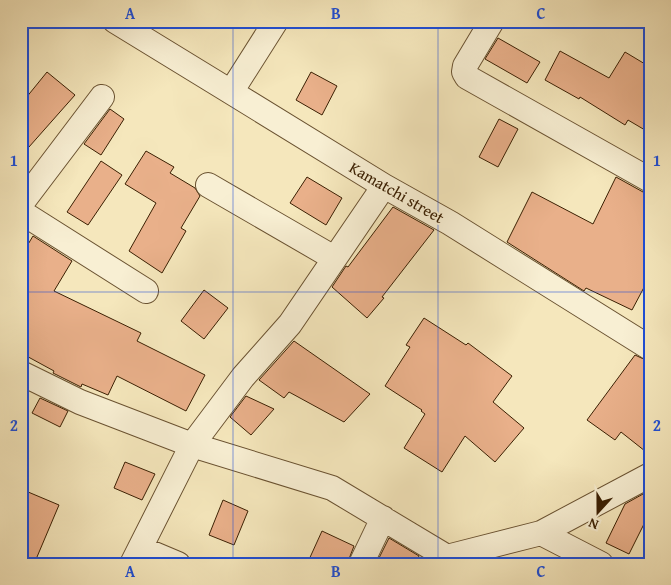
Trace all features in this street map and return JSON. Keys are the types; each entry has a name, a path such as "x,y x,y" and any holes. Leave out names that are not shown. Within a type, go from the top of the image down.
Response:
{"street":[{"name":"Kamatchi street","path":"115,21 384,186 450,223 641,342"},
{"path":"231,92 276,21"},
{"path":"492,21 465,66 464,72 467,77 650,180"},
{"path":"21,204 102,97"},
{"path":"208,185 334,258"},
{"path":"178,564 136,556 192,445 243,377 290,324 384,186"},
{"path":"21,212 146,291"},
{"path":"23,377 80,402 192,445 332,488 383,518 446,560 541,533 650,474"},
{"path":"361,564 383,518"},
{"path":"541,533 601,564"}],"building":[{"path":"498,38 540,62 527,83 485,59"},
{"path":"560,51 609,78 625,52 650,67 650,133 628,120 625,125 580,97 579,99 545,80"},
{"path":"47,72 75,95 21,156 21,104"},
{"path":"311,72 337,86 322,115 296,100"},
{"path":"110,109 124,119 101,155 84,144"},
{"path":"499,119 518,129 498,167 479,157"},
{"path":"146,151 174,167 170,173 195,188 200,196 181,228 186,231 162,273 129,251 156,203 125,184"},
{"path":"101,161 122,175 88,225 67,212"},
{"path":"307,177 342,198 326,225 290,203"},
{"path":"616,177 650,194 650,276 632,310 586,288 584,291 507,242 532,192 593,224"},
{"path":"393,207 434,230 367,318 332,287 346,266 348,267"},
{"path":"33,236 72,261 54,291 141,333 137,341 205,375 186,411 117,376 108,395 82,384 81,387 53,373 54,371 21,353 21,256"},
{"path":"204,290 228,308 204,339 181,321"},
{"path":"424,318 466,345 468,343 512,376 493,402 524,428 495,462 465,436 442,472 404,448 425,414 422,410 385,386 410,347 406,345"},
{"path":"294,341 370,394 344,422 289,392 284,398 259,380"},
{"path":"635,355 650,362 650,455 621,432 615,440 587,420"},
{"path":"246,396 274,409 251,435 230,417"},
{"path":"40,398 68,411 60,427 32,413"},
{"path":"125,462 155,474 142,500 114,488"},
{"path":"21,489 59,505 34,564 21,564"},
{"path":"643,494 650,498 650,512 629,554 606,543 625,504"},
{"path":"223,500 248,511 234,545 209,535"},
{"path":"322,531 354,546 347,564 307,564"},
{"path":"389,538 419,556 415,564 376,564"}]}
